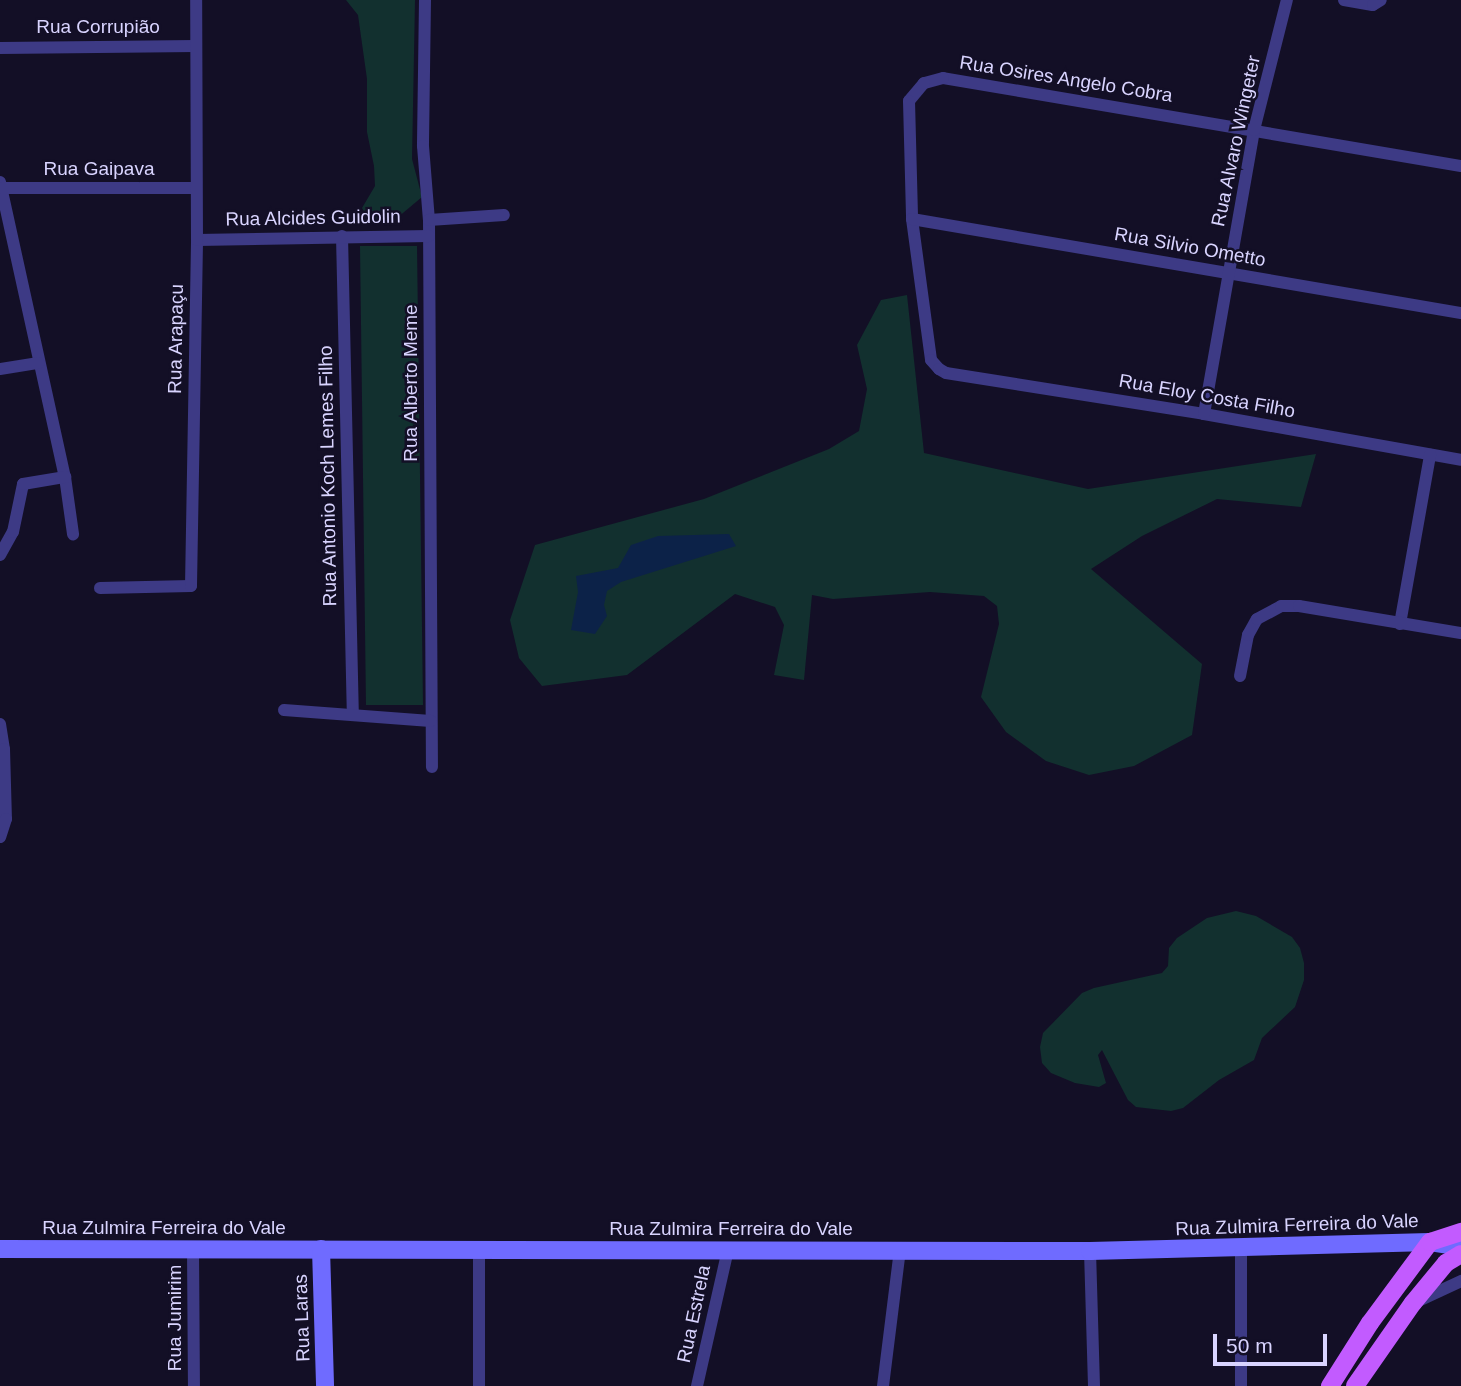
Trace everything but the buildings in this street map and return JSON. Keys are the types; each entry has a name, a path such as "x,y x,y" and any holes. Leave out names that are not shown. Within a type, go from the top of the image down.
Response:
{"main road":[{"path":"1330,1386 1370,1323 1430,1242 1461,1232"},
{"path":"1354,1386 1413,1303 1446,1263 1461,1254"}],"street":[{"name":"Rua Arapaçu","path":"100,588 191,586 197,240 196,0"},
{"name":"Rua Alberto Meme","path":"425,0 423,146 429,220 432,767"},
{"name":"Rua Alvaro Wingeter","path":"1203,414 1254,130 1287,0"},
{"path":"1345,0 1373,5 1381,0"},
{"name":"Rua Corrupião","path":"0,48 196,46"},
{"name":"Rua Osires Angelo Cobra","path":"946,373 931,360 912,219 909,101 924,83 943,78 1461,166"},
{"path":"1,185 65,477 73,534"},
{"name":"Rua Gaipava","path":"1,185 195,188"},
{"path":"429,220 504,215"},
{"name":"Rua Silvio Ometto","path":"912,219 1461,313"},
{"name":"Rua Antonio Koch Lemes Filho","path":"342,236 353,715"},
{"name":"Rua Alcides Guidolin","path":"197,240 429,236"},
{"path":"0,369 39,363"},
{"name":"Rua Eloy Costa Filho","path":"946,373 1203,414 1461,460"},
{"path":"1400,624 1430,455"},
{"path":"0,555 13,532 23,484 65,477"},
{"path":"1240,676 1248,635 1257,619 1281,606 1299,606 1461,633"},
{"path":"284,710 431,721"},
{"path":"0,724 4,749 6,820 0,837"},
{"name":"Rua Zulmira Ferreira do Vale","path":"0,1249 1090,1251 1430,1242 1461,1247"},
{"path":"1241,1248 1241,1386"},
{"name":"Rua Jumirim","path":"194,1249 194,1386"},
{"name":"Rua Laras","path":"321,1249 325,1386"},
{"path":"479,1250 479,1386"},
{"name":"Rua Estrela","path":"697,1386 728,1250"},
{"path":"883,1386 900,1250"},
{"path":"1090,1251 1094,1386"},
{"path":"1413,1303 1461,1281"}],"green space":[{"path":"346,0 415,0 412,159 422,197 391,223 369,220 362,208 375,186 374,166 367,132 367,79 358,15"},
{"path":"360,246 417,246 423,705 366,705"},
{"path":"907,295 924,453 1088,489 1316,454 1301,507 1217,499 1142,536 1091,569 1202,664 1192,735 1134,766 1089,775 1046,761 1006,732 981,697 999,624 997,606 984,596 930,592 833,599 812,595 804,680 774,675 784,625 775,607 735,594 627,675 542,686 519,658 510,620 535,545 704,499 829,449 859,431 867,389 857,345 881,300"},
{"path":"1236,911 1256,916 1292,937 1300,948 1304,963 1304,980 1295,1007 1262,1038 1254,1060 1219,1080 1183,1108 1171,1111 1136,1107 1128,1100 1102,1050 1098,1055 1106,1083 1099,1087 1075,1083 1051,1073 1042,1063 1040,1047 1043,1033 1082,993 1162,973 1168,966 1169,948 1177,938 1207,918"}],"water":[{"path":"729,534 736,546 621,582 607,591 604,605 607,616 595,634 571,630 578,592 576,576 618,568 631,545 658,536"}]}
